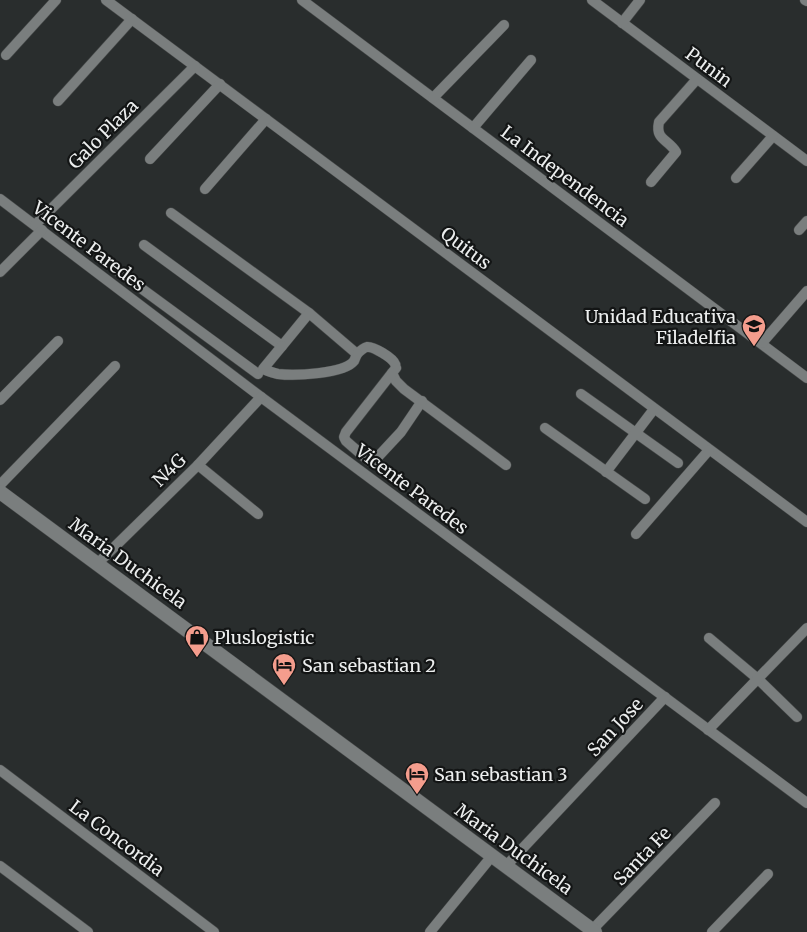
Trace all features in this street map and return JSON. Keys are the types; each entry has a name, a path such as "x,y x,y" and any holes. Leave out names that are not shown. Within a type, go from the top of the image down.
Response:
{"main road":[{"name":"Maria Duchicela","path":"0,492 593,931"}],"street":[{"path":"6,55 56,0"},
{"name":"Quitus","path":"106,0 807,522"},
{"name":"La Independencia","path":"302,0 807,378"},
{"name":"Punin","path":"592,0 807,161"},
{"path":"622,23 640,0"},
{"path":"58,101 132,19"},
{"path":"433,98 504,25"},
{"path":"473,128 531,60"},
{"name":"Galo Plaza","path":"0,272 38,228 195,66"},
{"path":"651,182 676,152 660,137 659,122 697,79"},
{"path":"150,159 220,84"},
{"path":"204,189 266,119"},
{"path":"736,178 773,136"},
{"name":"Vicente Paredes","path":"0,199 248,387 807,803"},
{"path":"171,213 309,313 357,354"},
{"path":"799,230 807,221"},
{"path":"144,245 282,346"},
{"path":"119,272 261,372 288,375 329,372 354,362 357,354 364,348 374,347 392,361 396,368 344,437 346,441 369,461 374,461 401,432 422,401"},
{"path":"762,343 807,291"},
{"path":"248,387 309,313"},
{"path":"0,400 58,341"},
{"path":"0,485 115,366"},
{"path":"392,373 396,381 404,388 506,465"},
{"path":"581,394 678,463"},
{"name":"N4G","path":"96,564 198,465 262,397"},
{"path":"606,472 654,409"},
{"path":"545,428 645,499"},
{"path":"636,534 709,450"},
{"path":"198,465 258,514"},
{"path":"708,730 807,628"},
{"path":"709,638 758,678 797,717"},
{"name":"San Jose","path":"506,866 665,697"},
{"name":"La Concordia","path":"0,770 214,932"},
{"name":"Santa Fe","path":"593,931 715,804"},
{"path":"430,932 492,856"},
{"path":"0,866 88,932"},
{"path":"712,932 768,874"}],"place":[{"name":"Unidad Educativa Filadelfia","path":"754,347"},
{"name":"Pluslogistic","path":"197,658"},
{"name":"San sebastian 2","path":"284,686"},
{"name":"San sebastian 3","path":"417,795"}]}
